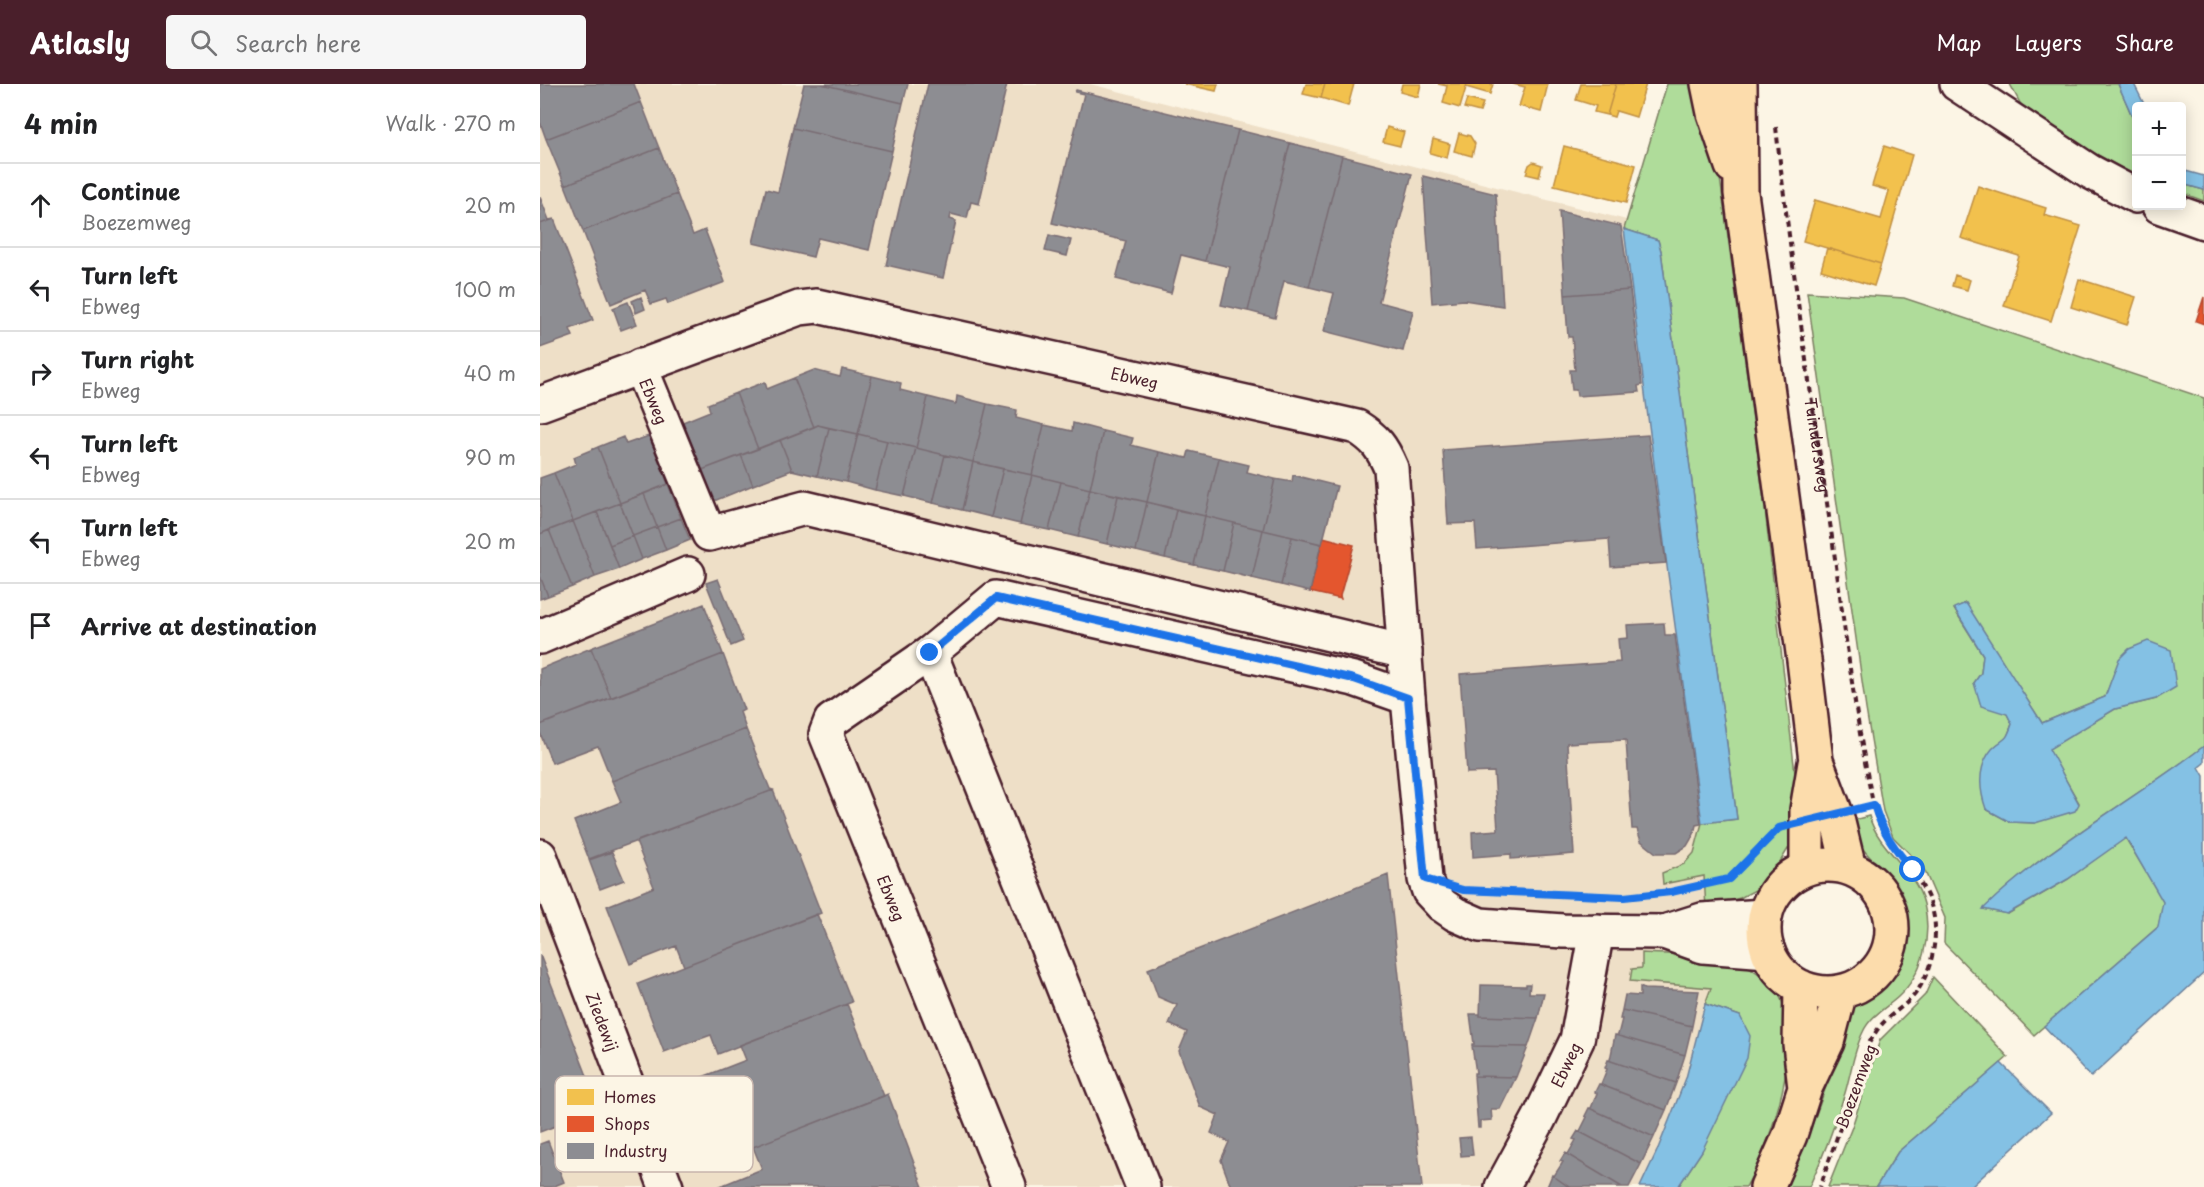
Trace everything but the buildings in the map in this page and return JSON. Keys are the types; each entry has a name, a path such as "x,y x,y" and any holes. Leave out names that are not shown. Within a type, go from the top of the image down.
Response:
{"main road":[{"path":"1708,84 1714,113 1741,193"},
{"path":"1740,84 1741,193 1803,648 1821,817 1807,868"},
{"path":"1821,817 1849,868"},
{"path":"1835,865 1849,868 1865,876 1879,890 1888,906 1892,924 1891,943 1884,960 1872,975 1857,986 1840,992 1814,991 1801,987 1787,978 1776,966 1768,951 1764,934 1765,916 1771,900 1780,886 1792,875 1807,868 1835,865"},
{"path":"1801,987 1800,1044 1805,1088"},
{"path":"1767,1187 1790,1135 1805,1088 1827,1042 1840,992"}],"street":[{"path":"1957,84 2089,171 2132,194"},
{"name":"Ebweg","path":"540,404 799,308 817,306 1356,427 1372,437 1384,452 1391,468 1408,698 1425,879 1429,891 1455,914 1480,925 1513,928 1664,932 1702,920 1765,916"},
{"name":"Ebweg","path":"640,366 709,534 805,508 1405,652"},
{"path":"540,637 688,574"},
{"name":"Ebweg","path":"1009,1187 826,734 831,721 930,653 996,598 1354,679 1408,698"},
{"path":"930,653 1143,1187"},
{"name":"Ziedewij","path":"540,856 624,1076"},
{"name":"Ebweg","path":"1502,1187 1539,1119 1576,1040 1597,931"},
{"name":"Ebweg","path":"1664,932 1703,946 1768,951"},
{"name":"Ziedewij","path":"660,1172 666,1187"}],"path":[{"name":"Tuindersweg","path":"1776,126 1824,484 1858,718 1874,805"},
{"path":"1706,884 1729,879 1779,828 1874,805"},
{"name":"Boezemweg","path":"1820,1187 1869,1043 1882,1024 1917,992 1934,950 1933,908 1913,870 1897,852 1881,826 1874,805"},
{"path":"1624,897 1683,889"},
{"path":"1544,894 1578,895"}],"shaded area":[{"path":"540,84 1090,84 1666,230 1741,848 1720,1043 1660,1187 540,1187"}],"green space":[{"path":"1667,84 1699,84 1717,156 1764,500 1798,800 1796,836 1775,870 1761,887 1740,898 1706,908 1704,876 1663,884 1662,873 1684,864 1694,853 1702,823 1737,819 1661,251 1658,240 1624,229"},
{"path":"2010,84 2118,84 2132,116 2132,174 2033,119 2020,103"},
{"path":"2186,185 2204,190 2204,201 2186,194"},
{"path":"1807,292 1904,298 2204,398 2204,746 2036,864 1984,909 2008,914 2068,879 2125,837 2164,902 2158,927 2034,1035 1944,943 1945,918 1923,867 1893,837 1883,811 1866,709","holes":["1965,603 2042,723 2105,697 2120,659 2156,699 2115,709 2048,749 2079,803 2035,823 2010,822 1986,809 1992,750 2006,740 2012,724 2007,714 1974,683 1981,673 1983,655 1954,609"]},
{"path":"1869,816 1881,839 1919,891 1926,916 1926,941 1919,966 1907,988 1874,1017 1863,1032 1837,1117 1809,1187 1787,1187 1820,1103 1848,1018 1857,1004 1884,983 1896,967 1905,948 1908,928 1900,894 1890,878 1864,850 1850,821"},
{"path":"1642,953 1708,956 1733,960 1758,973 1778,993 1786,1013 1787,1064 1775,1118 1756,1168 1746,1187 1678,1187 1702,1151 1740,1016 1705,1004 1711,988 1630,981 1632,969 1642,968"},
{"path":"1933,977 2008,1057 1898,1152 1876,1187 1828,1187 1852,1127 1880,1040 1925,995"}],"water":[{"path":"2118,84 2134,84 2143,102 2132,102 2132,116"},
{"path":"2186,171 2204,176 2204,190 2186,185"},
{"path":"1624,229 1658,240 1661,251 1737,819 1702,823"},
{"path":"1966,603 2042,723 2105,697 2119,659 2129,649 2148,641 2171,650 2176,687 2156,699 2115,709 2049,749 2079,804 2075,811 2035,823 2010,822 1986,809 1981,786 1984,763 1992,749 2006,738 2012,724 2007,714 1981,706 1974,683 1981,673 1983,655 1954,608"},
{"path":"2204,746 2204,763 2199,767 2204,776 2204,973 2091,1077 2044,1026 2158,927 2163,902 2126,838 2068,879 2007,914 1983,909 2035,864"},
{"path":"1705,1004 1740,1016 1750,1036 1747,1058 1702,1151 1678,1187 1640,1187 1686,1078"},
{"path":"2001,1063 2051,1113 1971,1187 1876,1187 1898,1152"}],"route":[{"path":"930,653 996,598 1354,679 1408,698 1425,879 1463,890 1624,897 1671,892 1729,879 1779,828 1874,805 1881,826 1897,852 1913,870"}]}
